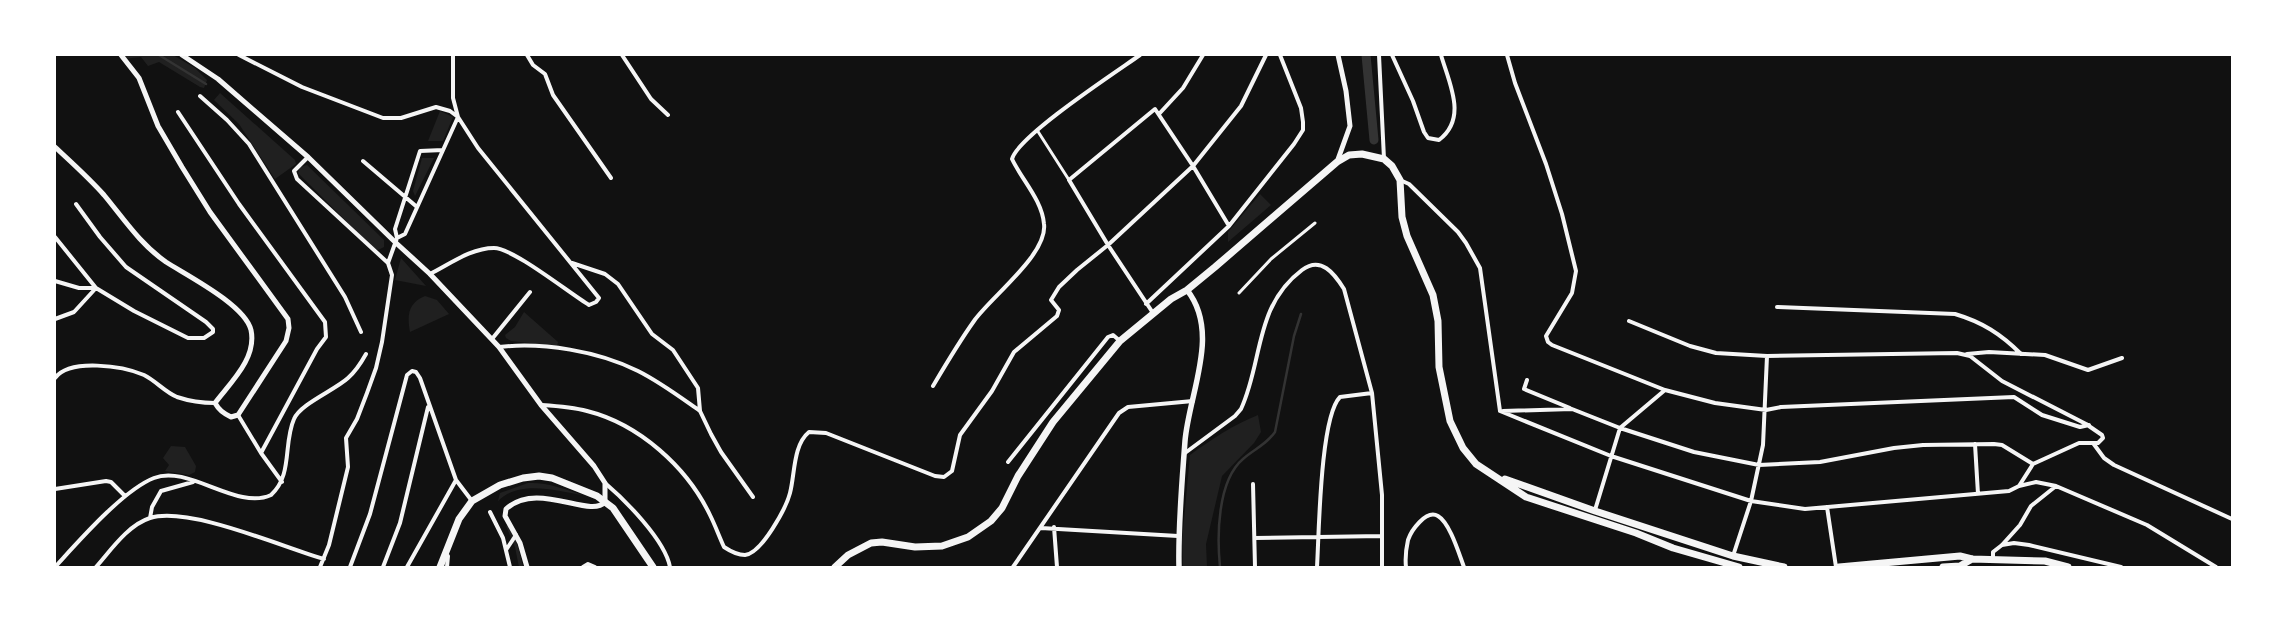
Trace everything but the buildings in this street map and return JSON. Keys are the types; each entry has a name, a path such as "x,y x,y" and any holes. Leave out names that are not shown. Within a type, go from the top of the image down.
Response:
{"highway":[{"path":"835,567 848,555 871,543 882,542 915,547 942,546 968,537 991,521 1002,508 1018,476 1053,422 1120,341 1171,299 1187,290 1336,162 1349,155 1362,154 1381,159 1392,166 1400,180 1402,216 1407,236 1432,296 1438,321 1440,367 1450,420 1463,448 1476,464 1526,497 1636,533 1673,548 1739,567"},
{"path":"440,567 459,519 472,501 500,485 523,478 539,476 564,482 597,496 613,508 653,567"},
{"path":"1497,477 1733,556 1784,567"},
{"path":"1592,520 1595,511"},
{"path":"1731,565 1733,556"},
{"path":"1838,567 1960,556 1972,559 2045,561 2068,567"},
{"path":"1943,567 1960,566 1972,559"}],"main road":[{"path":"1179,567 1178,536 1185,439 1193,401 1203,330 1195,300 1187,290"}],"street":[{"path":"121,55 139,78 158,126 191,182 210,212 288,319 289,328 286,341 238,415 231,417 224,414 215,403"},
{"path":"182,55 218,79 308,157 396,240 492,339 541,405 594,466 604,483 637,513 656,540 670,567"},
{"path":"239,55 285,79 373,116 402,118 436,107 450,111 458,117"},
{"path":"430,274 477,251 493,248 503,249 518,256 589,305 596,302 599,298 478,148 458,117 453,98 452,55"},
{"path":"527,55 533,64 545,74 553,95 610,178"},
{"path":"622,55 651,98 668,115"},
{"path":"934,386 974,321 1021,271 1042,240 1045,226 1042,214 1012,160 1016,150 1037,130 1109,75 1140,55"},
{"path":"1159,114 1183,88 1203,55"},
{"path":"541,405 586,410 608,417 657,447 674,463 699,496 711,515 724,546 731,551 746,555 753,552 762,543 783,510 789,495 798,448 802,438 809,432 826,433 935,476 944,477 949,475 955,464 960,435 992,391 1014,352 1057,316 1059,310 1051,300 1054,293 1193,166 1241,106 1266,55"},
{"path":"1146,304 1229,226 1303,130 1301,108 1280,55"},
{"path":"1336,162 1350,126 1346,91 1338,55"},
{"path":"1379,55 1381,159"},
{"path":"1392,55 1424,132 1428,138 1434,141 1439,140 1451,126 1455,111 1455,101 1441,55"},
{"path":"1507,55 1515,83 1546,164 1562,214 1576,271 1572,293 1548,331 1546,336 1548,342 1558,348 1666,390 1716,403 1766,410 1782,406 2014,397 2042,415 2080,427 2089,426"},
{"path":"200,96 227,120 248,144 346,297 361,332"},
{"path":"1069,180 1155,109 1193,166 1229,226"},
{"path":"178,112 239,204 325,322 326,337 317,349 261,453"},
{"path":"396,240 405,234 458,117"},
{"path":"1037,130 1108,245 1154,314"},
{"path":"55,147 103,194 149,249 232,305 245,317 251,329 252,343 249,354 237,376 215,403"},
{"path":"388,263 396,240 395,229 420,151 442,150"},
{"path":"308,157 294,171 297,179 388,263 392,275 384,334 376,368 357,419 346,438 348,467 324,559 320,567"},
{"path":"363,161 417,207"},
{"path":"1400,180 1409,184 1458,232 1480,268 1500,411"},
{"path":"55,237 96,288 134,311 188,338 204,338 212,332 213,329 206,322 126,267 100,237 76,204"},
{"path":"1239,293 1271,259 1315,223"},
{"path":"572,263 605,274 618,284 652,334 673,350 700,395 700,411 721,452 753,497"},
{"path":"1185,453 1235,416 1241,409 1271,306 1295,277 1311,266 1325,266 1338,279 1346,296 1372,393 1382,495 1382,567"},
{"path":"55,281 79,288 96,288"},
{"path":"55,319 74,312 96,288"},
{"path":"492,339 530,292"},
{"path":"1777,307 1955,314 1972,319 1990,328 2021,354"},
{"path":"1628,321 1690,346 1716,353 1767,356 1966,354 1989,352 2045,356 2088,370 2122,358"},
{"path":"1008,462 1108,337 1113,335 1120,341"},
{"path":"499,348 512,346 558,349 604,358 638,372 700,411"},
{"path":"55,567 125,496 154,478 180,476 192,482 252,499 271,495 282,482 294,418 298,413 355,372 366,354"},
{"path":"1966,354 2002,381 2089,426 2102,435 2101,441 2079,444 2032,464 2019,486"},
{"path":"1733,556 1751,501 1759,465 1766,410 1767,356"},
{"path":"55,378 63,370 70,368 100,366 114,368 144,376 176,396 202,403 215,403"},
{"path":"350,567 370,514 407,376 412,371 418,374 428,407 456,480 472,501"},
{"path":"1527,380 1524,389 1620,428 1694,452 1759,465 1820,462 1894,448 1975,444 2002,445 2032,464"},
{"path":"1595,511 1620,428 1666,390"},
{"path":"1317,567 1322,463 1336,401 1344,396 1372,393"},
{"path":"1013,567 1100,438 1120,413 1128,408 1193,401"},
{"path":"383,567 400,523 428,407"},
{"path":"1500,411 1572,409"},
{"path":"1500,411 1611,456 1751,501 1805,509 2009,492 2019,486 2040,482 2056,486 2147,525 2216,567"},
{"path":"238,415 261,453 282,482"},
{"path":"2093,443 2104,458 2114,465 2232,519"},
{"path":"1975,444 1978,494"},
{"path":"407,567 456,480"},
{"path":"55,489 106,481 111,482 125,496"},
{"path":"150,518 152,507 161,491 192,482"},
{"path":"527,567 516,535 505,513 512,504 531,498 545,498 564,500 594,509 602,506 605,502 604,483"},
{"path":"1253,484 1255,567"},
{"path":"1993,559 1993,552 2020,525 2031,506 2056,486"},
{"path":"1827,507 1838,567"},
{"path":"490,512 504,538 510,567"},
{"path":"1406,567 1405,555 1409,538 1422,519 1431,514 1438,516 1448,528 1464,567"},
{"path":"96,567 136,526 150,518 172,515 187,516 324,559"},
{"path":"1041,528 1054,527 1178,536"},
{"path":"1054,527 1057,567"},
{"path":"506,550 516,535"},
{"path":"1255,538 1382,536"},
{"path":"2002,545 2014,543 2030,545 2122,567"},
{"path":"444,555 448,556 447,567"},
{"path":"583,567 588,564 595,567"}],"shaded area":[{"path":"120,55 173,55 195,68 207,80 204,88 200,87 159,62 148,66 141,57 123,59"},
{"path":"220,93 295,160 296,164 275,179 239,124 214,100"},
{"path":"440,111 453,117 443,141 428,141"},
{"path":"422,158 434,158 415,196 413,191"},
{"path":"307,165 384,240 384,247 378,250 372,247 298,173 300,167"},
{"path":"1260,194 1271,205 1228,242 1228,232"},
{"path":"401,258 426,286 395,280"},
{"path":"425,296 437,300 449,314 410,332 410,310 415,302"},
{"path":"524,312 558,342 557,346 511,341 506,338 505,335 515,327"},
{"path":"1258,415 1261,432 1254,443 1222,476 1206,544 1207,567 1183,567 1182,541 1190,455 1240,423"},
{"path":"171,446 185,447 196,466 195,472 189,475 165,471 169,465 163,458"},
{"path":"528,483 549,485 583,495 550,489 527,488 507,494 498,501 500,493"},
{"path":"509,524 523,567 519,567 515,547 506,526"}],"waterway":[{"path":"159,55 206,84"},
{"path":"1366,55 1374,140"},
{"path":"1220,567 1219,525 1228,481 1234,469 1243,459 1264,444 1275,432 1294,336 1301,314"}]}
